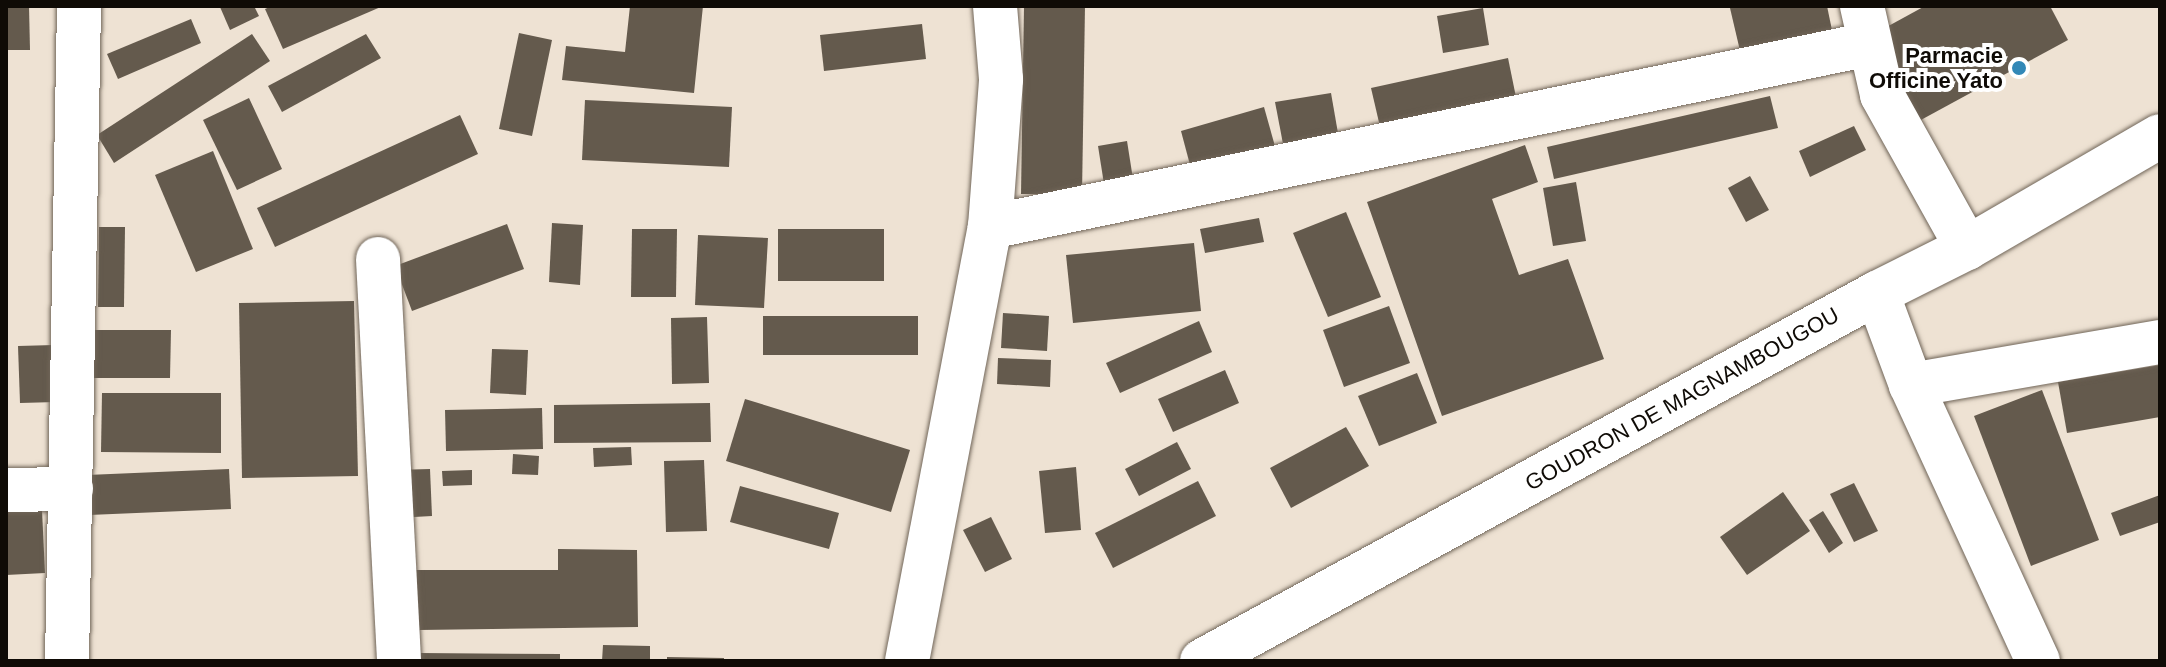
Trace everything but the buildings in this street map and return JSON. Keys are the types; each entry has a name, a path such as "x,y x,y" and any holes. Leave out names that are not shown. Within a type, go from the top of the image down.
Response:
{"street":[{"path":"67,661 79,6"},
{"path":"907,661 990,227 1001,79 995,6"},
{"path":"990,227 1865,25 1882,95 1967,248"},
{"name":"GOUDRON DE MAGNAMBOUGOU","path":"1202,661 1877,293 1967,248 2160,136"},
{"path":"378,259 399,661"},
{"path":"1877,293 1911,385 2030,658"},
{"path":"1911,385 2160,342"},
{"path":"6,490 71,489"}],"place":[{"name":"Parmacie Officine Yato","path":"2019,68"}]}
